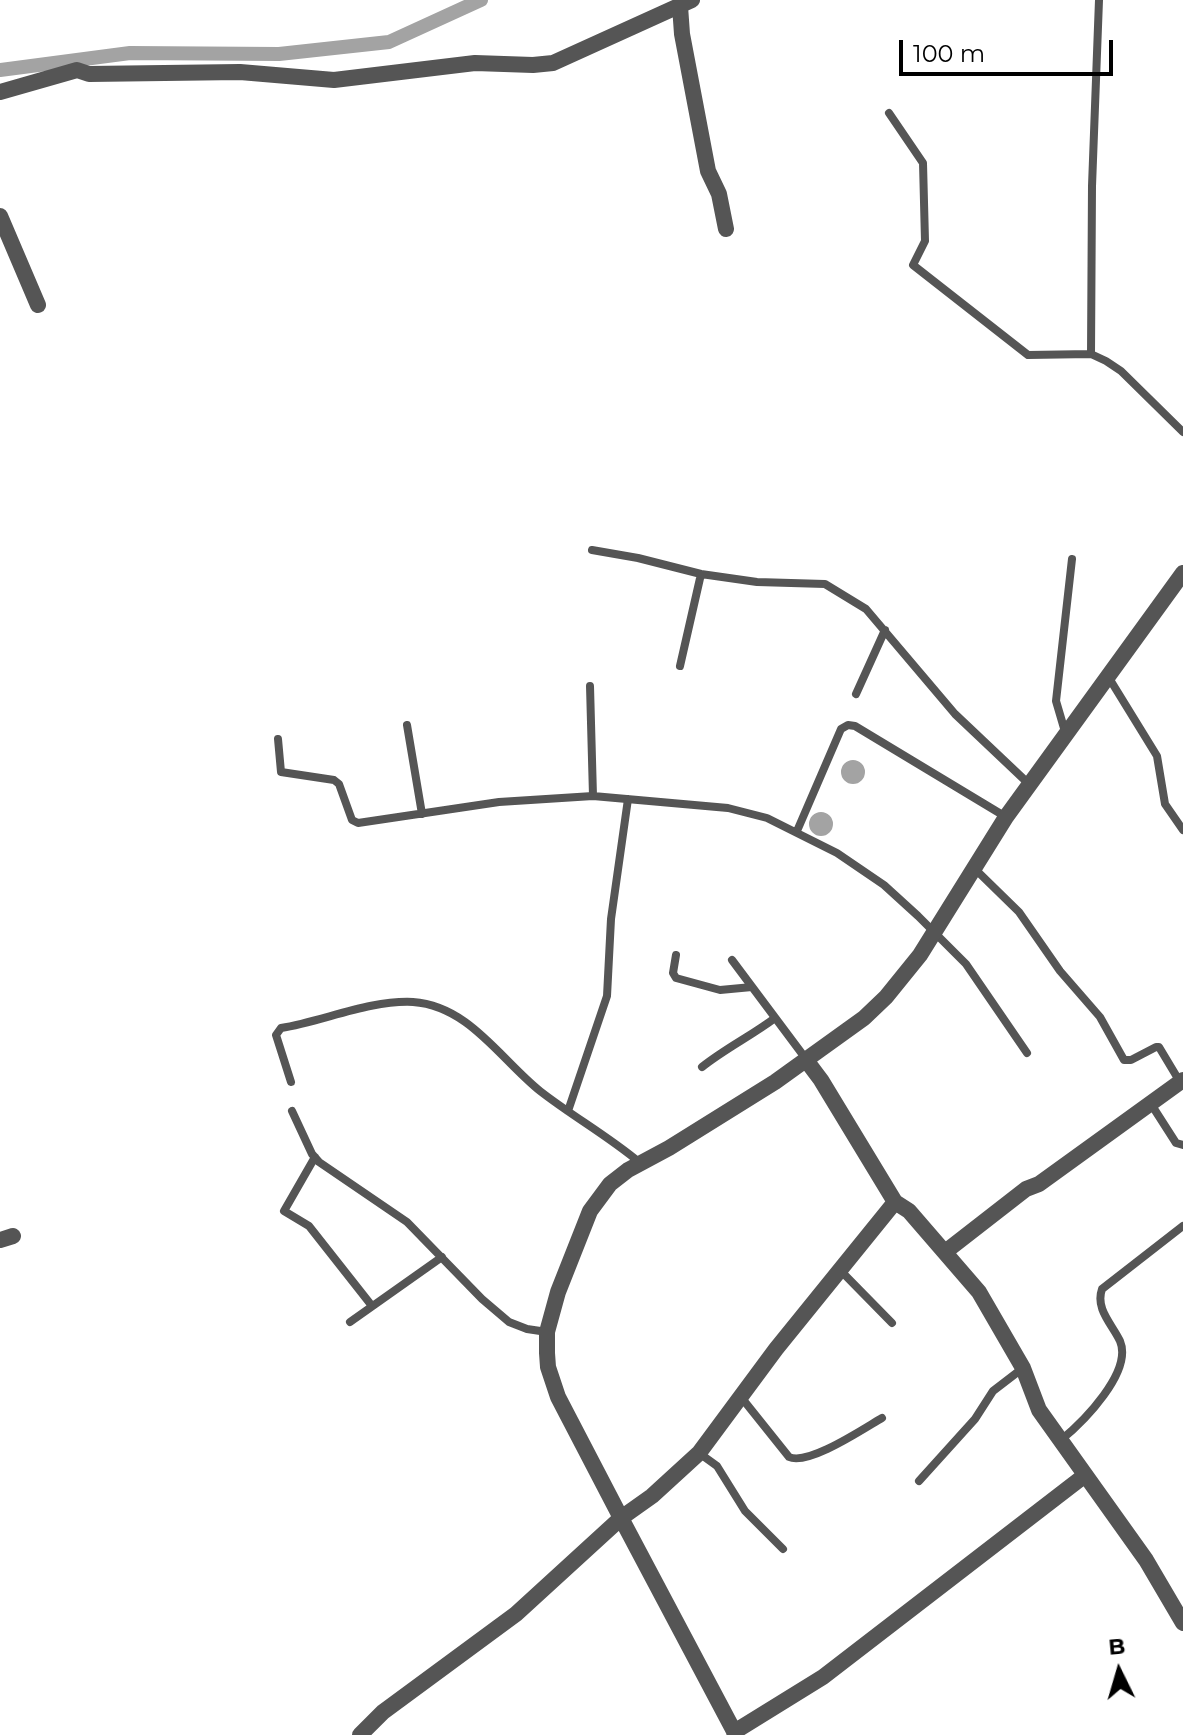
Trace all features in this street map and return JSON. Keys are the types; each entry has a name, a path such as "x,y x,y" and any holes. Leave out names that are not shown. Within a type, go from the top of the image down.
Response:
{"street":[{"path":"0,92 77,70 89,74 240,72 334,80 475,63 553,63 686,3"},
{"path":"686,3 682,34 708,171 719,194 726,229"},
{"path":"0,216 38,305"},
{"path":"1084,1476 823,1677 735,1733 552,1382 548,1367 547,1332 558,1292 590,1211 610,1184 639,1162 669,1148 806,1060 864,1018 886,997 905,976 1006,817 1183,573"},
{"path":"806,1060 895,1202 909,1211 987,1304 1023,1368 1039,1410 1146,1560 1183,1623"},
{"path":"945,1252 1026,1189 1039,1184 1182,1081"},
{"path":"360,1735 383,1712 516,1614 621,1518 652,1496 699,1453 776,1349 895,1202"}],"lane":[{"path":"1091,354 1092,186 1099,0"},
{"path":"889,113 923,163 925,241 913,265 1028,355 1091,354 1121,371 1183,432"},
{"path":"592,550 701,574 757,582 825,584 866,609 955,714 1030,785"},
{"path":"1066,735 1056,701 1072,559"},
{"path":"680,666 701,574"},
{"path":"856,694 885,630"},
{"path":"1109,678 1157,756 1165,804 1183,830"},
{"path":"590,686 593,796"},
{"path":"407,725 422,814"},
{"path":"797,831 841,729 848,725 855,726 1006,817"},
{"path":"278,739 281,772 334,780 339,784 352,820 358,823 499,802 593,796 728,808 767,818 837,853 884,885 966,964 1027,1053"},
{"path":"568,1111 607,996 610,928 628,799"},
{"path":"973,867 1019,912 1060,971 1100,1017 1124,1060 1131,1060 1159,1047 1182,1081"},
{"path":"676,955 673,973 676,978 720,990 752,987"},
{"path":"732,960 806,1060"},
{"path":"291,1082 276,1035 279,1030 382,1005 411,1002 432,1005 465,1021 539,1090 616,1142 639,1162"},
{"path":"702,1067 775,1018"},
{"path":"1151,1104 1176,1143 1183,1145"},
{"path":"292,1111 315,1157 407,1222 482,1299 509,1322 547,1332"},
{"path":"315,1157 284,1211 309,1226 372,1306"},
{"path":"1060,1441 1091,1414 1122,1362 1121,1343 1102,1309 1102,1289 1183,1226"},
{"path":"350,1322 442,1257"},
{"path":"840,1270 892,1323"},
{"path":"919,1481 975,1419 993,1391 1023,1368"},
{"path":"741,1397 789,1457 795,1460 810,1457 882,1418"},
{"path":"699,1453 717,1466 745,1511 783,1549"}],"shaded area":[{"path":"853,760 862,763 865,772 862,781 853,784 844,781 841,772 844,763"},
{"path":"821,812 830,815 833,824 830,833 821,836 812,833 809,824 812,815"}],"waterway":[{"path":"0,70 130,53 279,54 389,42 481,0"}]}
